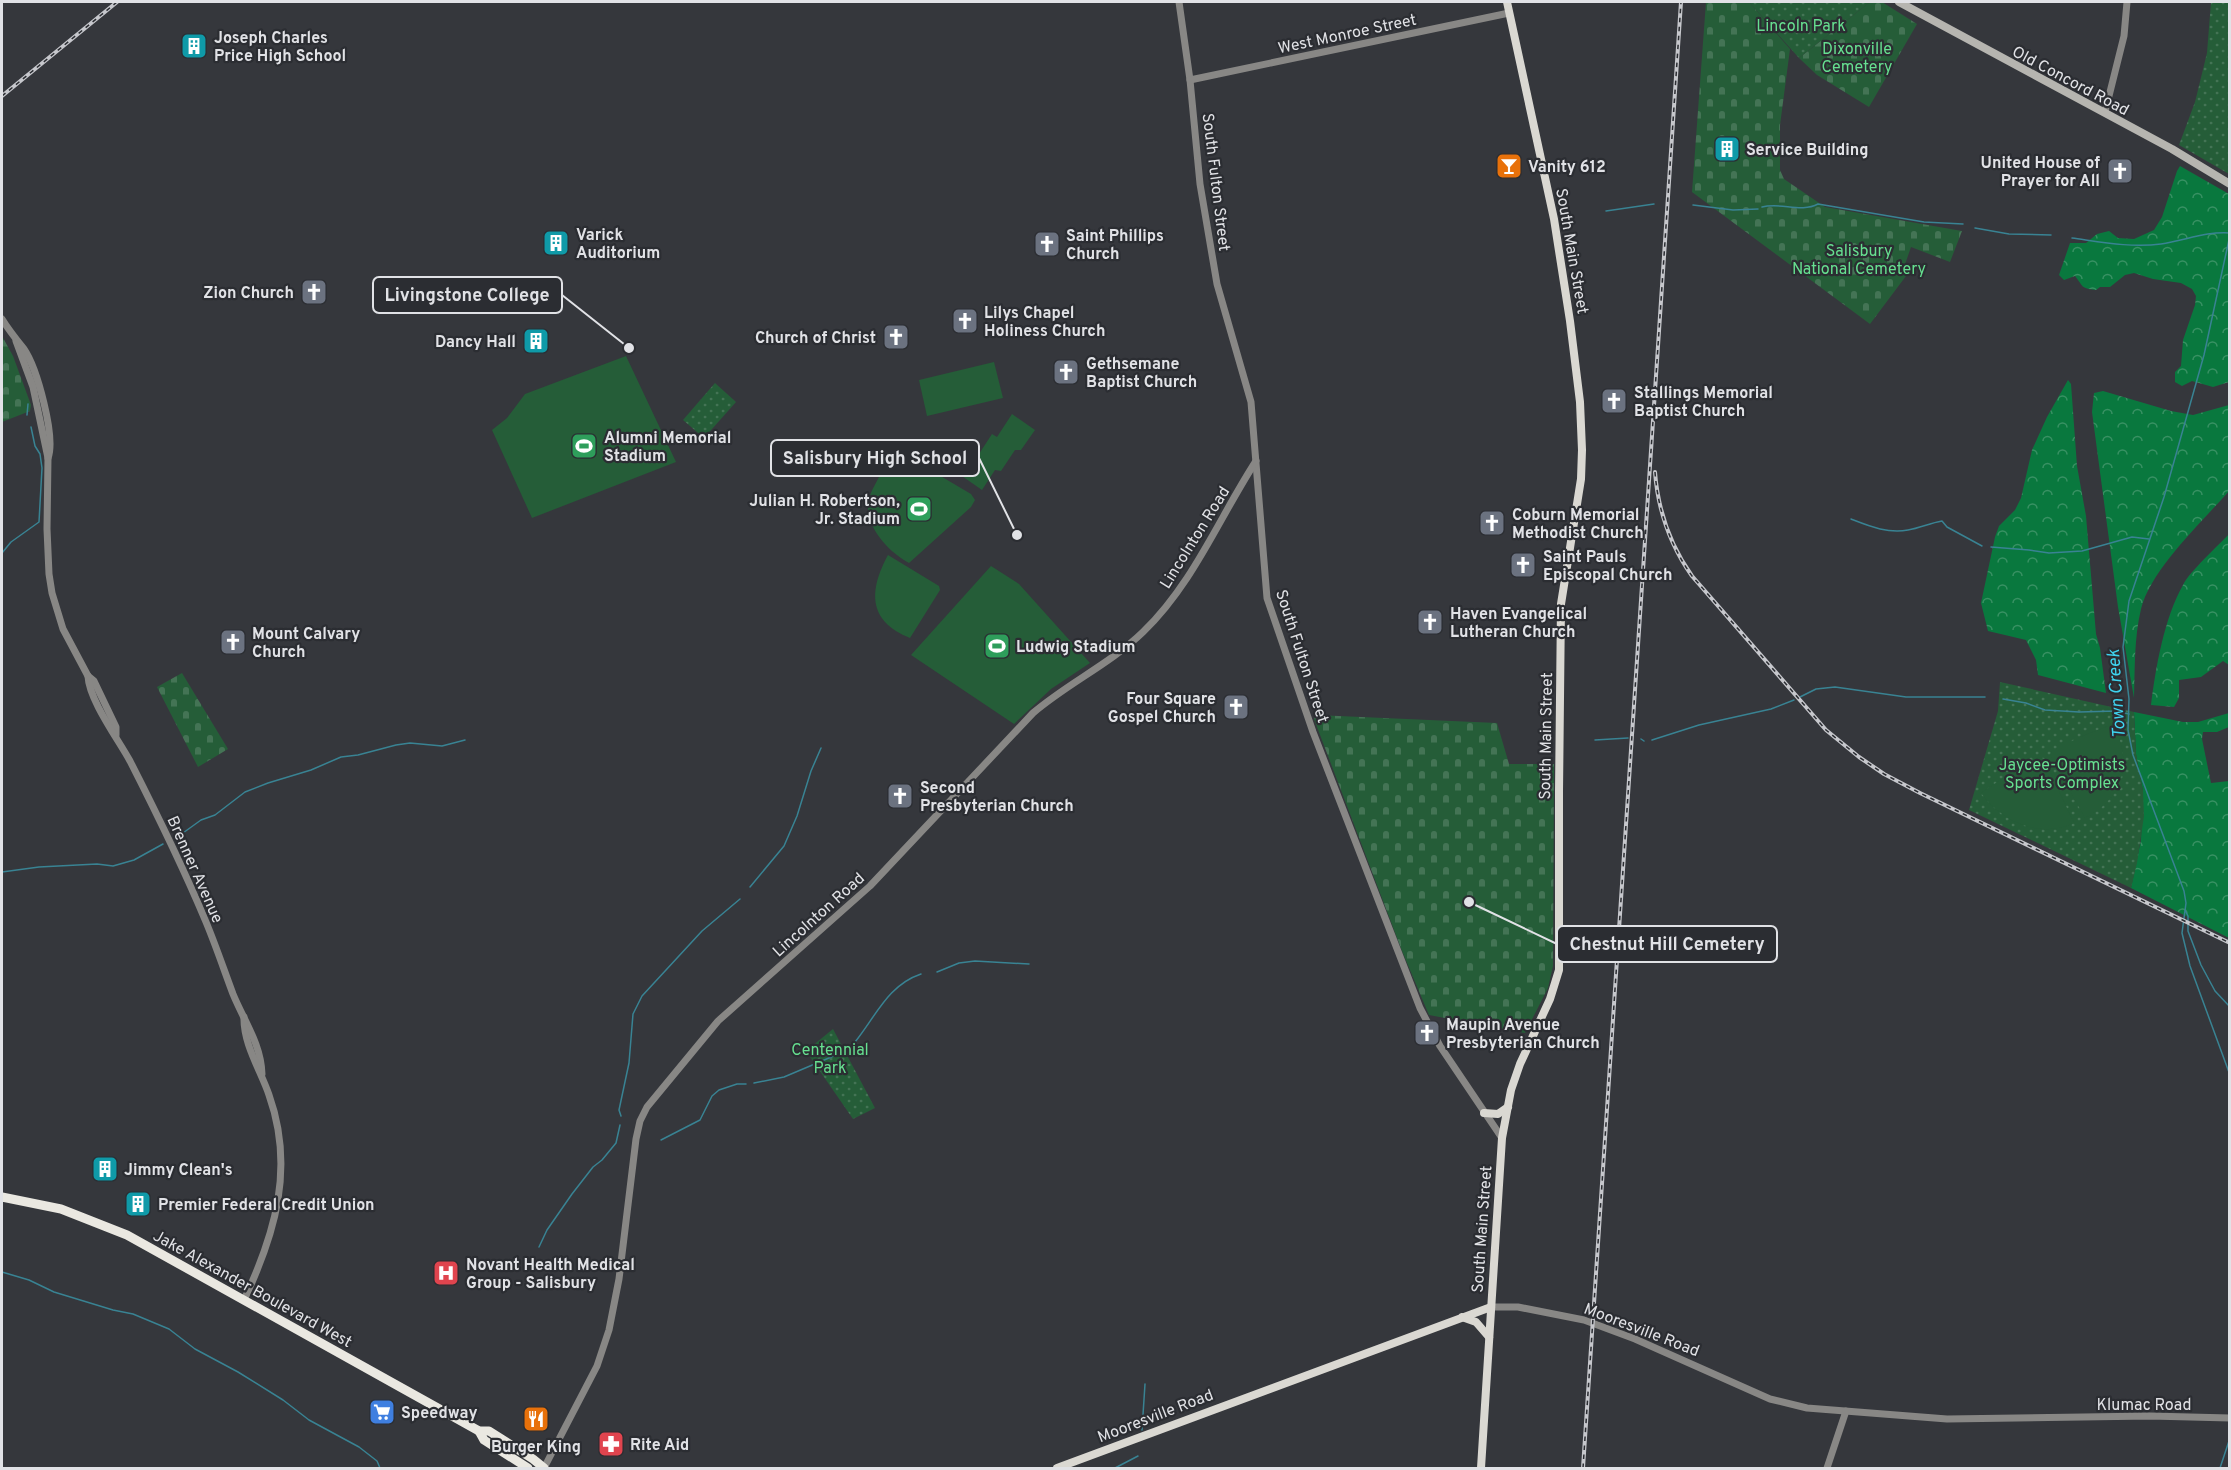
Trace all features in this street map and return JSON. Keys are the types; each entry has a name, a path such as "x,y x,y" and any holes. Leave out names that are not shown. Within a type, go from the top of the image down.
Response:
{"highway":[{"name":"Jake Alexander Boulevard West","path":"2,1197 61,1209 127,1235 479,1431 489,1431 544,1468"},
{"name":"Jake Alexander Boulevard West","path":"479,1431 484,1440 528,1468"}],"main road":[{"name":"South Main Street","path":"1481,1468 1502,1138 1520,1064 1547,1005 1559,970 1558,792 1561,604 1581,479 1582,450 1580,402 1554,219 1507,2"},
{"name":"Old Concord Road","path":"1899,2 2105,112 2229,184"},
{"path":"1485,1113 1498,1114 1508,1107"},
{"name":"Mooresville Road","path":"1057,1468 1491,1307"},
{"path":"1461,1317 1476,1322 1489,1337"}],"street":[{"name":"South Fulton Street","path":"1179,2 1190,80 1200,184 1212,257 1218,289 1251,402 1267,598 1290,669 1420,1008 1440,1046 1502,1138"},
{"path":"2105,112 2124,36 2127,2"},
{"name":"West Monroe Street","path":"1190,80 1509,13"},
{"name":"Brenner Avenue","path":"2,319 16,341 33,387 48,458 49,574 63,629 88,676 88,684 98,705 157,815 214,940 244,1017 252,1053 262,1074 278,1124 281,1177 270,1240 244,1300"},
{"name":"Lincolnton Road","path":"544,1468 597,1366 609,1330 620,1279 640,1121 656,1094 718,1021 870,886 1033,713 1051,698 1107,662 1145,630 1176,593 1203,554 1256,461"},
{"name":"Mooresville Road","path":"1491,1307 1518,1307 1584,1320 1635,1339 1770,1399 1808,1408 1947,1419 2058,1417"},
{"path":"1827,1468 1845,1411"},
{"name":"Klumac Road","path":"2058,1417 2229,1418"}],"green space":[{"name":"Salisbury National Cemetery","path":"1706,2 1749,2 1790,49 1780,125 1780,170 1784,179 1825,207 1962,231 1950,262 1911,247 1902,273 1906,276 1870,324 1692,192"},
{"name":"Lincoln Park","path":"1749,2 1870,2 1799,58"},
{"name":"Dixonville Cemetery","path":"1870,2 1882,2 1917,24 1869,107 1817,75 1799,58"},
{"path":"2211,2 2229,2 2229,174 2179,145 2195,102 2207,53"},
{"path":"2180,166 2229,194 2229,382 2213,387 2192,381 2182,386 2175,382 2175,372 2181,366 2183,340 2195,305 2196,296 2192,289 2181,283 2153,279 2134,273 2125,275 2110,287 2100,287 2096,290 2085,288 2075,276 2064,280 2059,275 2070,243 2086,243 2097,234 2109,231 2118,238 2134,239 2154,230 2162,217"},
{"path":"2,336 13,356 31,405 30,411 2,422"},
{"name":"Alumni Memorial Stadium","path":"626,356 676,462 532,518 492,430 507,418 525,394"},
{"path":"994,362 1003,398 927,416 919,380"},
{"path":"2068,380 2071,384 2077,466 2086,516 2096,634 2106,693 2038,675 2036,660 2026,640 1988,631 1981,603 1999,526 2015,510 2021,498 2032,450"},
{"path":"715,383 736,402 704,438 683,420"},
{"path":"2103,391 2171,411 2193,415 2229,405 2229,491 2166,562 2147,594 2141,609 2137,631 2134,698 2118,607 2092,412 2094,393"},
{"path":"1012,414 1035,430 1021,450 1015,450 1001,471 995,470 982,490 959,474 972,454 977,457 992,434 997,437"},
{"name":"Julian H. Robertson, Jr. Stadium","path":"898,451 971,494 975,500 971,507 909,563 894,553 881,539 868,513 872,490 885,467"},
{"path":"2229,534 2229,665 2223,661 2201,677 2179,680 2179,698 2174,707 2151,705 2162,643 2176,598 2192,573"},
{"path":"888,555 939,586 940,590 910,638 886,623 876,603 877,580"},
{"name":"Ludwig Stadium","path":"991,566 1019,584 1090,663 1051,689 1014,724 911,655"},
{"path":"182,673 228,749 198,767 157,687"},
{"name":"Jaycee-Optimists Sports Complex","path":"2000,682 2134,712 2136,754 2143,791 2144,816 2131,888 1969,810 1998,711"},
{"path":"2134,712 2183,722 2198,722 2229,713 2229,727 2217,732 2203,732 2202,739 2211,783 2229,781 2229,938 2131,888 2141,840 2143,791 2136,754"},
{"path":"1316,715 1497,723 1509,764 1554,764 1553,966 1548,988 1525,1033 1429,1015 1402,951 1314,719"},
{"path":"2113,724 2123,752 2121,778 2109,800 2085,818 2050,755 2052,751 2080,737"},
{"path":"2039,757 2044,759 2074,823 2048,829 2023,825 2000,812 1981,793"},
{"name":"Centennial Park","path":"833,1029 875,1108 853,1119 806,1051"}],"waterway":[{"path":"1606,211 1654,204"},
{"path":"1762,207 1805,208 1818,204 1924,222 1963,224"},
{"path":"1693,205 1733,210 1758,209"},
{"path":"1975,228 2009,234 2051,235"},
{"path":"2072,238 2116,244 2150,245 2170,243 2212,233 2230,233"},
{"name":"Town Creek","path":"2230,235 2204,355 2164,497 2129,601 2123,647 2129,699 2128,730 2133,755 2184,891 2186,903 2182,933 2190,966 2230,1075"},
{"path":"27,415 28,404"},
{"path":"2,553 11,542 39,522 42,468 31,427"},
{"path":"1851,519 1879,529 1893,531 1912,529 1942,521 1947,527 1982,546"},
{"path":"1991,547 2049,553 2082,551 2132,537 2149,539"},
{"path":"1800,697 1816,689 1835,687 1906,697 1985,697"},
{"path":"2003,699 2026,703 2045,710 2117,711 2129,714"},
{"path":"1652,740 1699,725 1771,709 1794,700"},
{"path":"1595,740 1628,738"},
{"path":"176,838 201,820 215,815 245,792 311,770 341,757 410,743 442,746 465,740"},
{"path":"750,887 784,846 821,748"},
{"path":"2,872 39,867 97,864 113,866 134,860 163,844"},
{"path":"621,1116 619,1110 629,1063 633,1014 642,996 702,931 740,899"},
{"path":"2185,910 2188,916 2188,931 2201,965 2215,991 2230,1007"},
{"path":"937,972 959,963 975,961 1029,964"},
{"path":"855,1042 891,993 921,974"},
{"path":"754,1083 784,1077 836,1055"},
{"path":"661,1140 700,1120 712,1096 719,1090 737,1084 746,1084"},
{"path":"539,1247 547,1230 572,1194 616,1143 620,1125"},
{"path":"2,1272 29,1280 54,1292 133,1314 169,1329 195,1349 283,1400 309,1420 359,1447 377,1461 380,1468"},
{"path":"1142,1430 1145,1384"},
{"name":"Town Creek","path":"2220,1468 2230,1438"},
{"path":"1115,1468 1138,1456"}],"railway":[{"path":"2,96 117,2"},
{"path":"1583,1468 1681,2"},
{"path":"1655,472 1666,527 1684,564 1826,730 1884,774 1920,793 2230,943"}],"place":[{"name":"Joseph Charles Price High School","path":"194,46"},
{"name":"Service Building","path":"1727,149"},
{"name":"Vanity 612","path":"1509,166"},
{"name":"United House of Prayer for All","path":"2120,171"},
{"name":"Varick Auditorium","path":"556,243"},
{"name":"Saint Phillips Church","path":"1047,244"},
{"name":"Zion Church","path":"314,292"},
{"name":"Lilys Chapel Holiness Church","path":"965,321"},
{"name":"Church of Christ","path":"896,337"},
{"name":"Dancy Hall","path":"536,341"},
{"name":"Livingstone College","path":"629,348"},
{"name":"Gethsemane Baptist Church","path":"1066,372"},
{"name":"Stallings Memorial Baptist Church","path":"1614,401"},
{"name":"Alumni Memorial Stadium","path":"584,446"},
{"name":"Julian H. Robertson, Jr. Stadium","path":"919,509"},
{"name":"Coburn Memorial Methodist Church","path":"1492,523"},
{"name":"Salisbury High School","path":"1017,535"},
{"name":"Saint Pauls Episcopal Church","path":"1523,565"},
{"name":"Haven Evangelical Lutheran Church","path":"1430,622"},
{"name":"Mount Calvary Church","path":"233,642"},
{"name":"Ludwig Stadium","path":"997,646"},
{"name":"Four Square Gospel Church","path":"1236,707"},
{"name":"Second Presbyterian Church","path":"900,796"},
{"name":"Chestnut Hill Cemetery","path":"1469,902"},
{"name":"Maupin Avenue Presbyterian Church","path":"1427,1033"},
{"name":"Jimmy Clean's","path":"105,1169"},
{"name":"Premier Federal Credit Union","path":"138,1204"},
{"name":"Novant Health Medical Group - Salisbury","path":"446,1273"},
{"name":"Speedway","path":"382,1412"},
{"name":"Burger King","path":"536,1419"},
{"name":"Rite Aid","path":"611,1444"}]}
